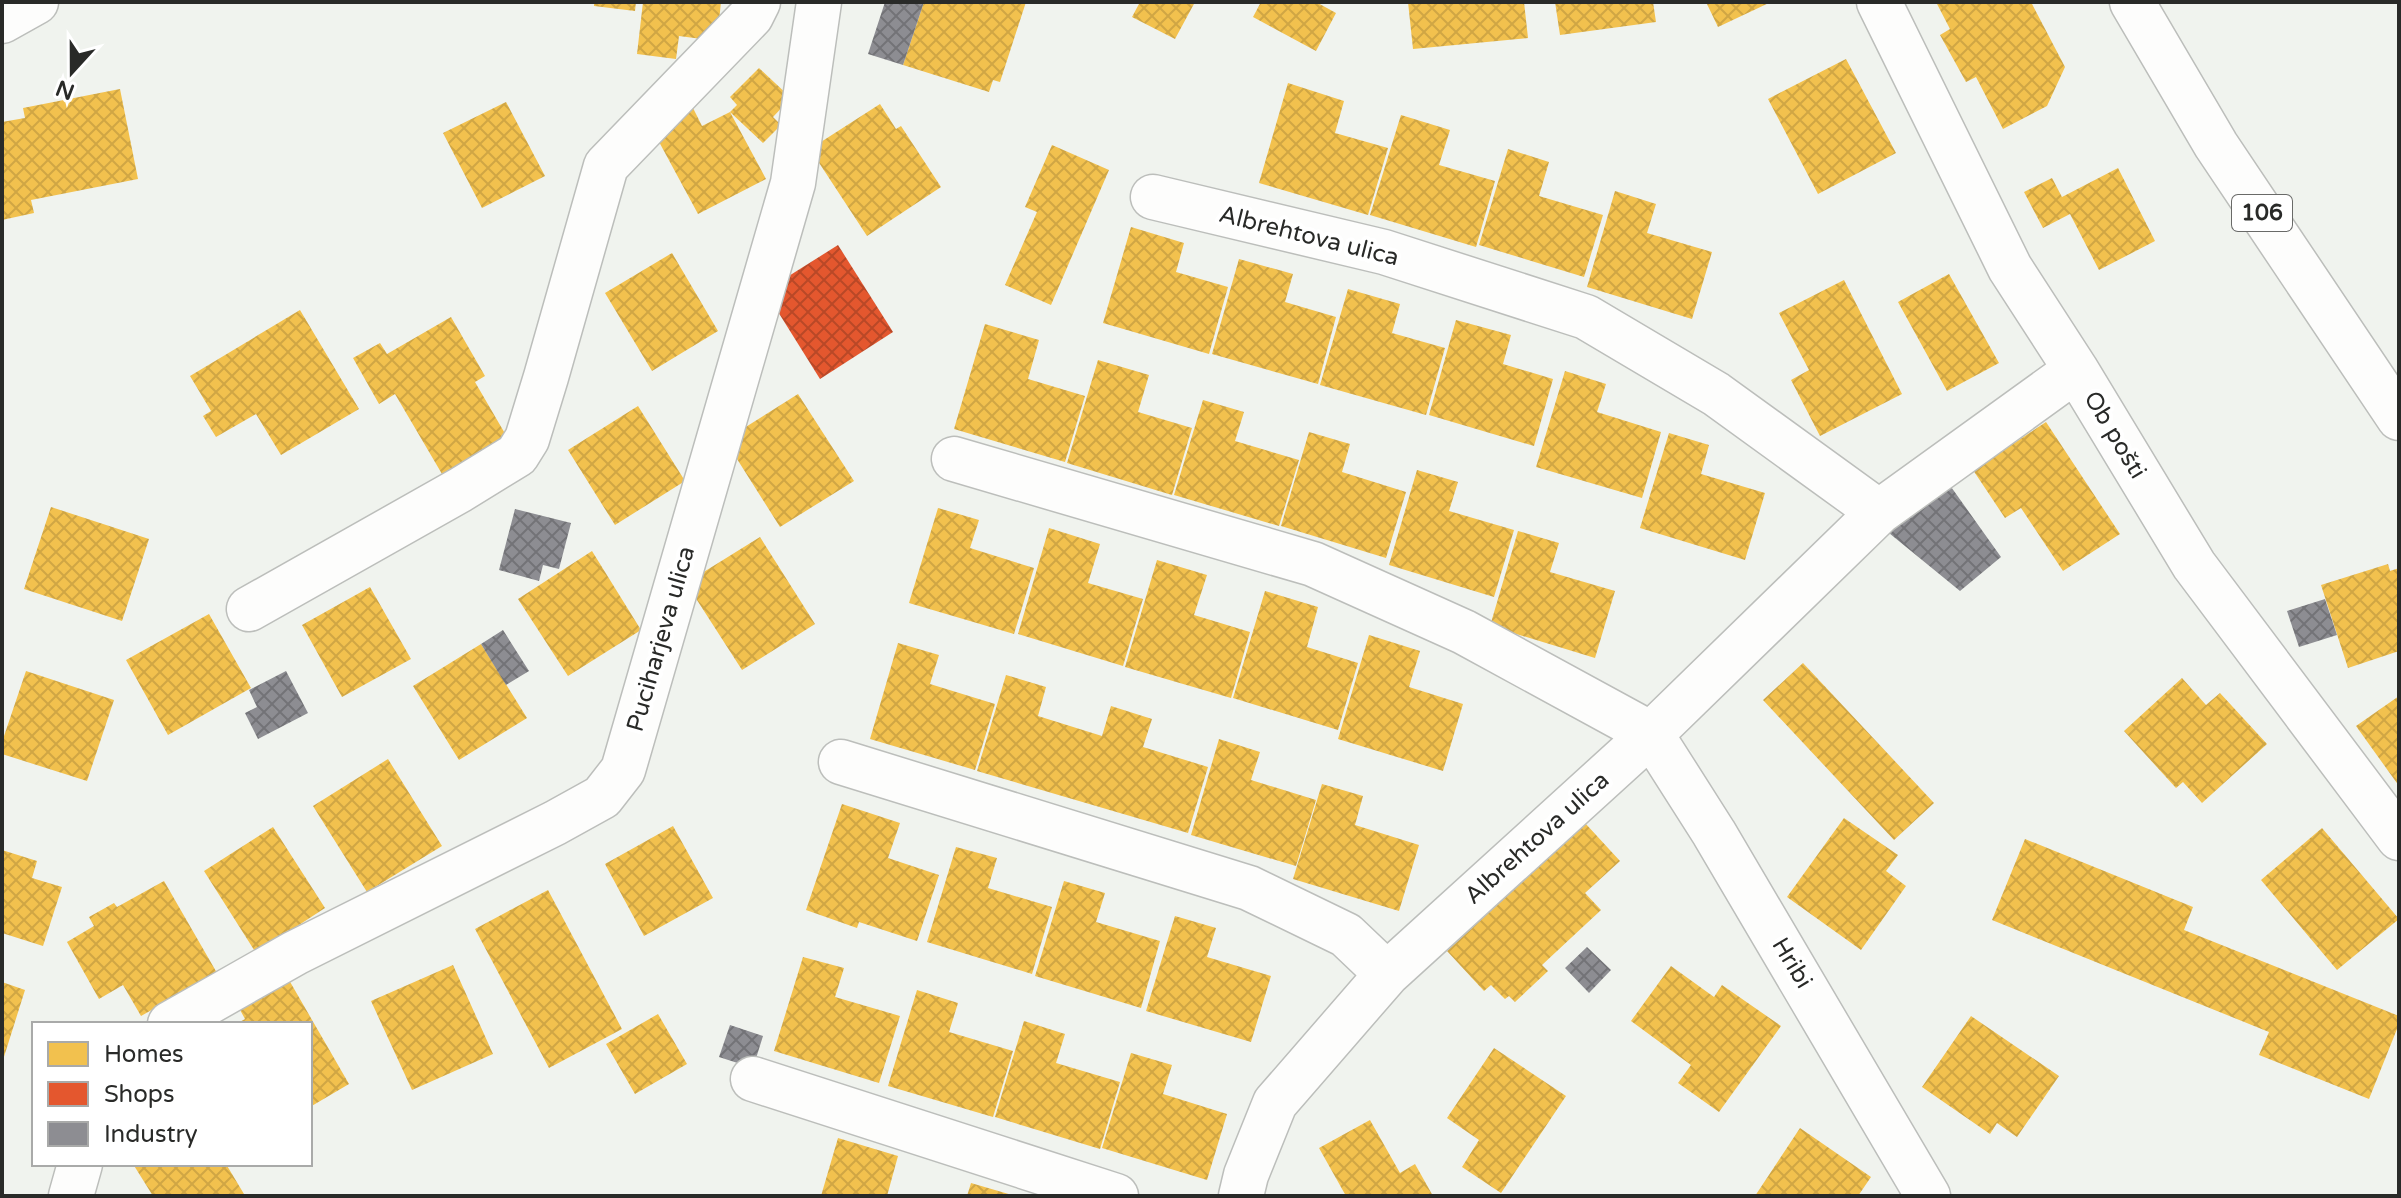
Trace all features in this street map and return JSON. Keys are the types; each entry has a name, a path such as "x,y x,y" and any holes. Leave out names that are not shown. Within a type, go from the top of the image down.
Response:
{"street":[{"path":"2,21 36,2"},
{"path":"249,609 517,455 531,427 606,166 751,16 758,2"},
{"name":"Puciharjeva ulica","path":"174,1022 295,953 602,797 623,770 793,183 819,2"},
{"name":"Ob pošti","path":"1879,2 2010,268 2194,565 2399,838"},
{"name":"106","path":"2132,2 2216,145 2399,418"},
{"name":"Albrehtova ulica","path":"1153,197 1384,252 1586,317 1716,394 1879,512"},
{"name":"Albrehtova ulica","path":"1241,1196 1246,1175 1275,1103 1387,974 1651,734 1879,512 2076,370"},
{"path":"954,459 1313,564 1464,632 1651,734"},
{"name":"Hribi","path":"1651,734 1786,954 1928,1196"},
{"path":"841,762 1249,888 1346,935 1387,974"},
{"path":"753,1079 1116,1196"},
{"path":"71,1196 79,1166"}],"building: Homes":[{"path":"594,2 636,2 635,11 594,6"},
{"path":"643,2 721,2 717,41 679,36 676,59 637,54"},
{"path":"924,2 1026,2 1000,82 993,80 989,92 903,65"},
{"path":"1140,2 1195,2 1175,39 1132,17"},
{"path":"1261,2 1316,2 1336,13 1316,51 1253,17"},
{"path":"1408,2 1524,2 1528,38 1413,49"},
{"path":"1555,2 1653,2 1656,22 1560,35"},
{"path":"1706,2 1771,2 1718,27"},
{"path":"1936,2 2031,2 2065,67 2047,106 2003,129 1976,77 1966,82 1940,35 1950,29"},
{"path":"1846,59 1896,153 1818,194 1768,99"},
{"path":"759,68 791,98 773,117 781,125 763,143 730,112 737,105 730,97"},
{"path":"1288,83 1344,101 1335,133 1388,148 1368,215 1259,183"},
{"path":"120,89 138,179 31,200 34,213 2,220 2,122 25,118 23,108"},
{"path":"506,102 545,176 482,208 443,133"},
{"path":"880,104 896,129 901,126 941,187 867,236 810,149"},
{"path":"692,106 702,126 730,112 766,179 698,214 651,127"},
{"path":"1401,115 1450,130 1439,165 1495,181 1476,247 1370,215"},
{"path":"1052,145 1109,170 1051,305 1005,285 1037,212 1025,207"},
{"path":"1508,149 1549,162 1539,196 1603,215 1584,277 1479,245"},
{"path":"2118,168 2155,241 2099,270 2070,214 2043,228 2024,192 2052,178 2062,197"},
{"path":"1615,191 1656,204 1647,233 1712,252 1692,319 1587,287"},
{"path":"1131,227 1184,243 1176,272 1228,287 1209,354 1103,323"},
{"path":"672,253 718,331 652,371 605,293"},
{"path":"1239,259 1293,274 1285,302 1336,317 1318,384 1212,354"},
{"path":"1949,274 1999,363 1947,391 1898,302"},
{"path":"1844,280 1902,394 1820,436 1791,380 1809,370 1779,313"},
{"path":"1348,289 1400,304 1392,333 1445,348 1426,415 1320,385"},
{"path":"300,310 359,409 281,455 256,414 216,437 203,416 211,411 190,376"},
{"path":"451,317 485,376 475,382 507,437 442,474 395,394 379,404 353,358 380,343 387,354"},
{"path":"1456,320 1511,335 1503,364 1553,379 1534,446 1429,415"},
{"path":"985,324 1039,340 1028,379 1085,396 1065,462 954,429"},
{"path":"1098,360 1149,375 1138,412 1192,428 1172,495 1067,463"},
{"path":"1565,371 1606,384 1597,412 1661,432 1642,498 1536,467"},
{"path":"798,394 854,481 780,527 725,440"},
{"path":"1203,400 1244,412 1235,441 1299,460 1279,526 1174,495"},
{"path":"638,406 685,481 615,525 568,450"},
{"path":"2046,422 2120,534 2063,571 2021,508 2005,518 1973,470"},
{"path":"1309,432 1350,444 1342,472 1406,492 1386,558 1281,526"},
{"path":"1669,433 1709,445 1701,474 1765,493 1745,560 1640,528"},
{"path":"1417,470 1458,482 1449,511 1514,530 1494,597 1389,565"},
{"path":"51,507 149,539 122,621 24,589"},
{"path":"938,508 979,520 970,548 1034,568 1014,634 909,603"},
{"path":"1049,528 1100,544 1088,583 1143,599 1123,666 1018,634"},
{"path":"1518,531 1559,543 1550,572 1615,591 1595,658 1490,626"},
{"path":"760,537 815,624 742,670 686,583"},
{"path":"592,551 641,630 568,676 518,599"},
{"path":"1157,560 1207,575 1194,615 1250,632 1231,698 1125,667"},
{"path":"2388,564 2390,571 2399,568 2399,651 2348,668 2321,585"},
{"path":"370,587 411,659 342,697 302,625"},
{"path":"1265,591 1318,607 1307,647 1358,663 1338,730 1233,698"},
{"path":"209,614 251,688 168,735 126,660"},
{"path":"1369,635 1420,651 1409,687 1463,704 1443,771 1338,739"},
{"path":"898,643 939,655 930,684 995,704 975,770 870,739"},
{"path":"481,644 527,718 459,760 413,686"},
{"path":"1803,663 1934,803 1894,840 1763,700"},
{"path":"26,671 114,700 87,781 2,754 2,742"},
{"path":"1006,675 1046,687 1038,716 1102,736 1111,706 1152,719 1143,747 1208,767 1188,833 977,771"},
{"path":"2182,678 2206,705 2220,693 2267,744 2202,803 2183,782 2176,788 2124,731"},
{"path":"2399,696 2399,786 2356,726"},
{"path":"1219,739 1260,752 1251,780 1316,800 1296,866 1191,835"},
{"path":"388,759 442,846 367,892 313,806"},
{"path":"1322,784 1363,796 1355,825 1419,845 1399,911 1293,879"},
{"path":"842,804 900,823 888,858 939,875 917,941 859,922 857,928 806,910"},
{"path":"1844,818 1898,855 1886,871 1906,886 1861,950 1787,897"},
{"path":"1585,823 1620,861 1585,893 1601,910 1542,965 1548,971 1515,1002 1509,996 1505,999 1491,985 1484,991 1447,951"},
{"path":"673,826 713,898 644,936 605,864"},
{"path":"273,827 325,908 256,953 204,871"},
{"path":"2322,828 2399,919 2337,970 2261,880"},
{"path":"2025,839 2193,907 2184,930 2399,1016 2399,1024 2369,1099 2259,1055 2269,1032 1992,920"},
{"path":"956,847 997,858 988,888 1052,907 1032,974 927,942"},
{"path":"2,850 37,861 32,878 62,887 43,946 2,933"},
{"path":"164,881 217,973 141,1016 123,985 99,999 67,942 94,926 89,917 114,903 117,907"},
{"path":"1064,881 1105,893 1096,922 1160,941 1141,1008 1035,976"},
{"path":"548,890 622,1029 549,1068 475,929"},
{"path":"1175,916 1216,928 1207,957 1271,976 1251,1042 1146,1011"},
{"path":"803,957 844,968 835,997 900,1016 879,1083 774,1051"},
{"path":"453,965 493,1054 412,1090 371,1001"},
{"path":"1671,966 1714,997 1722,985 1781,1026 1719,1112 1678,1083 1691,1065 1631,1021"},
{"path":"289,980 349,1084 312,1106 312,1022 240,1022 245,1019 239,1008"},
{"path":"2,982 25,990 3,1060 2,1060"},
{"path":"917,990 958,1003 949,1032 1013,1051 993,1117 888,1086"},
{"path":"658,1014 687,1064 635,1094 606,1044"},
{"path":"1971,1016 2059,1076 2017,1137 1997,1123 1990,1134 1922,1087"},
{"path":"1024,1021 1065,1034 1056,1063 1120,1082 1100,1149 995,1117"},
{"path":"1494,1048 1566,1096 1501,1193 1462,1167 1479,1140 1447,1118"},
{"path":"1131,1053 1172,1065 1163,1094 1227,1114 1207,1180 1102,1148"},
{"path":"1370,1120 1400,1173 1415,1164 1433,1196 1346,1196 1319,1148"},
{"path":"1800,1128 1871,1177 1858,1196 1755,1196"},
{"path":"838,1138 898,1156 887,1196 821,1196"},
{"path":"134,1166 227,1166 244,1194 240,1196 153,1196"},
{"path":"971,1183 1012,1195 1012,1196 967,1196"}],"building: Shops":[{"path":"838,245 893,332 820,379 765,291"}],"building: Industry":[{"path":"885,2 924,2 903,65 868,54"},
{"path":"1949,484 2001,557 1960,591 1889,533"},
{"path":"515,509 571,523 559,569 543,565 539,581 499,570"},
{"path":"2325,599 2337,635 2299,647 2287,611"},
{"path":"503,630 529,671 506,685 481,644"},
{"path":"286,671 308,713 258,739 245,713 257,707 249,690"},
{"path":"1587,947 1611,970 1589,993 1565,968"},
{"path":"730,1025 763,1036 753,1068 719,1057"}]}
